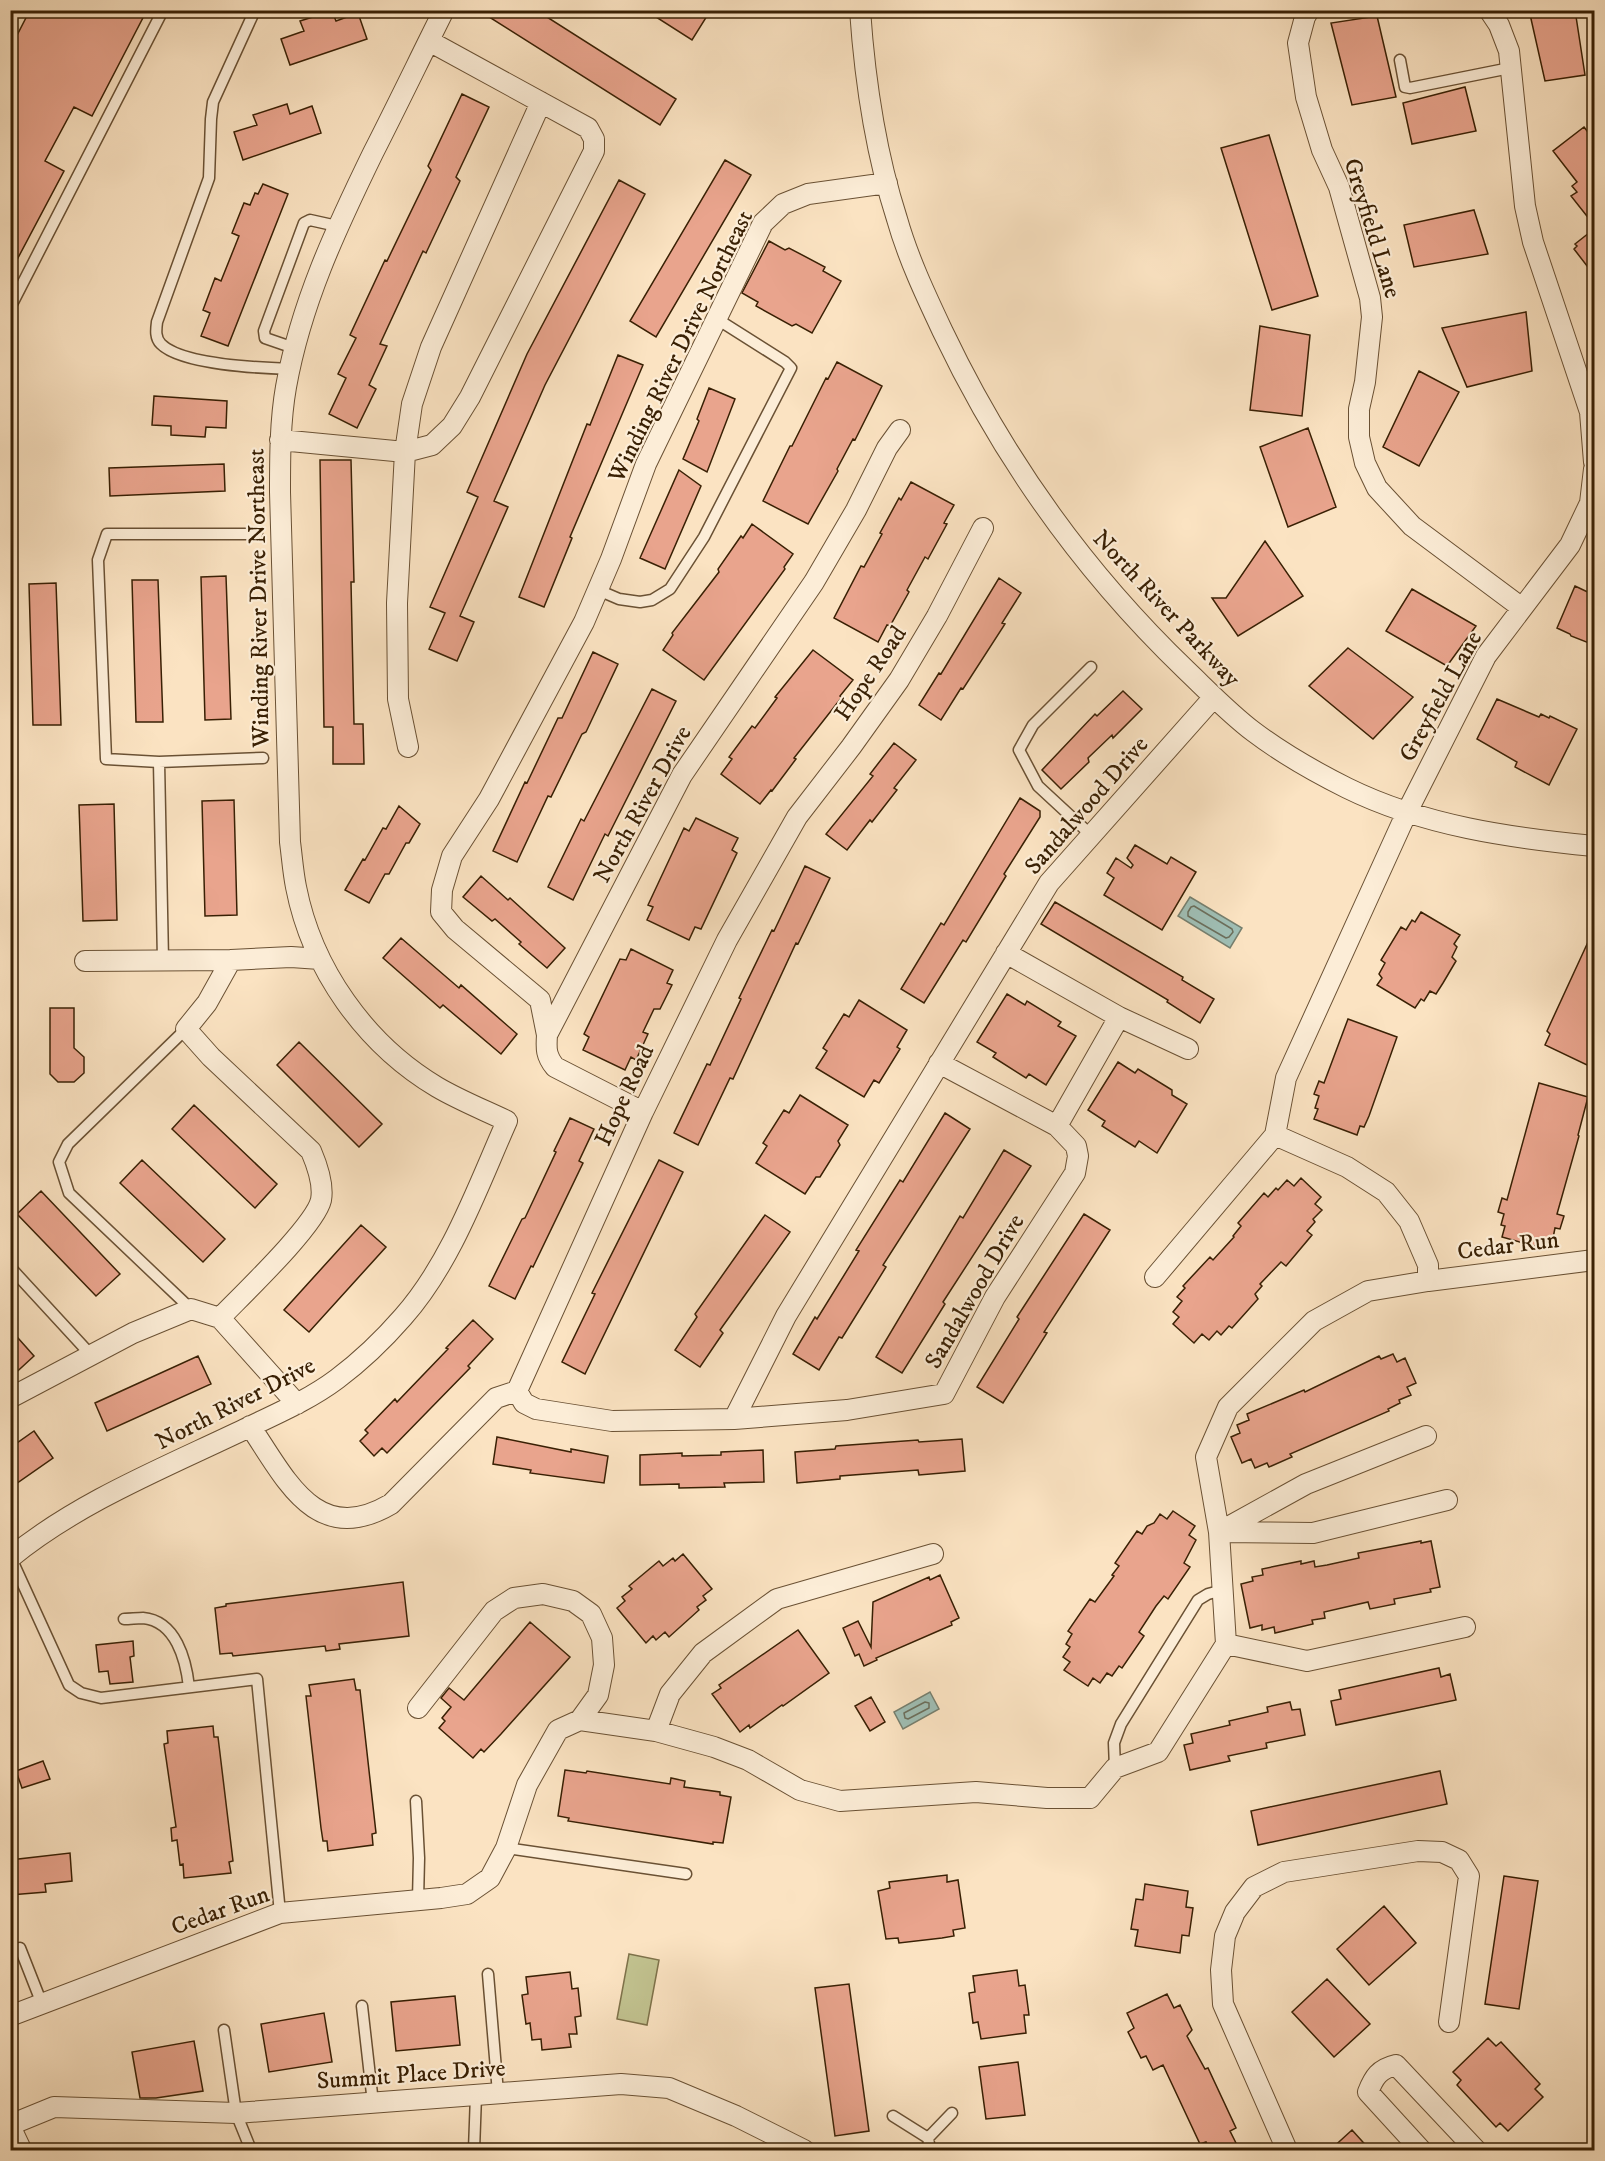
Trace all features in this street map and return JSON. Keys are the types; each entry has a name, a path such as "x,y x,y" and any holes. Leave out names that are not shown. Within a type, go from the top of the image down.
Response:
{"street":[{"name":"Winding River Drive Northeast","path":"444,10 337,226 314,282 294,348 285,388 280,440 290,842 296,887 308,929 320,959 338,990 360,1020 408,1067 438,1087 507,1121"},
{"name":"North River Parkway","path":"860,10 864,69 876,146 897,222 928,300 967,381 1026,480 1068,539 1114,596 1214,697 1251,730 1294,760 1350,789 1407,812 1464,828 1537,841 1594,846"},
{"name":"Greyfield Lane","path":"1310,10 1305,17 1298,43 1306,98 1322,150 1339,187 1370,298 1372,317 1365,382 1359,409 1359,436 1365,463 1377,488 1412,526 1522,608"},
{"path":"1489,10 1499,25 1509,51 1525,206 1533,242 1590,412 1594,462"},
{"path":"280,440 405,452 432,445 452,426 470,397 594,151 594,139 588,128 429,41"},
{"path":"408,747 398,699 397,603 405,452 412,404 431,347 541,102"},
{"name":"Winding River Drive Northeast","path":"547,1035 540,1000 455,929 441,912 442,890 452,856 489,799 584,622 612,558 646,464 763,223 783,204 808,194 887,183"},
{"name":"North River Drive","path":"547,1035 682,775 814,582 887,448 900,430"},
{"name":"Greyfield Lane","path":"1275,1135 1286,1078 1407,812 1486,656 1570,545 1590,503 1594,469"},
{"name":"Hope Road","path":"517,1391 643,1112 727,939 797,817 899,680 937,616 983,528"},
{"name":"Sandalwood Drive","path":"734,1419 786,1316 1049,883 1214,697"},
{"path":"1006,953 1119,1017 1188,1049"},
{"path":"85,961 231,960 291,957 320,959"},
{"path":"220,1318 308,1224 321,1200 319,1169 311,1151 212,1057 186,1029 207,1003 231,960"},
{"path":"1056,1126 1119,1017"},
{"path":"547,1035 548,1058 555,1067 643,1112"},
{"name":"Sandalwood Drive","path":"517,1391 524,1402 536,1409 612,1421 734,1419 847,1410 944,1394 995,1297 1075,1173 1078,1156 1076,1146 1056,1126 939,1063"},
{"name":"North River Drive","path":"11,1558 34,1539 86,1507 297,1404 336,1380 372,1350 405,1316 449,1249 507,1121"},
{"path":"1155,1277 1275,1135 1347,1167 1386,1192 1409,1221 1428,1265 1428,1281"},
{"name":"Cedar Run","path":"1226,1644 1219,1532 1206,1457 1228,1407 1314,1322 1368,1291 1594,1260"},
{"path":"10,1398 133,1333 191,1309 220,1318 297,1404"},
{"path":"250,1426 294,1490 305,1502 330,1516 358,1518 375,1514 391,1504 496,1398 517,1391"},
{"path":"1219,1532 1306,1485 1426,1436"},
{"path":"1219,1532 1313,1533 1448,1500"},
{"path":"656,1731 670,1694 702,1653 777,1599 933,1554"},
{"name":"Cedar Run","path":"10,2016 280,1913 467,1894 490,1878 506,1848 527,1785 558,1730 580,1720 598,1695 604,1665 602,1638 591,1614 573,1601 543,1594 514,1598 494,1611 418,1708"},
{"path":"580,1720 656,1731 714,1747 748,1760 800,1790 840,1801 976,1792 1047,1798 1090,1798 1115,1768 1158,1752 1226,1644 1307,1661 1465,1627"},
{"path":"1287,2151 1223,2004 1221,1970 1225,1936 1235,1912 1254,1887 1284,1872 1418,1851 1442,1852 1460,1860 1469,1876 1449,2022"},
{"path":"1421,2151 1368,2092 1374,2078 1385,2068 1396,2065 1476,2151"},
{"name":"Summit Place Drive","path":"10,2125 54,2107 236,2113 621,2084 669,2088 736,2116 804,2151"},
{"path":"10,2133 18,2151"}],"lane":[{"path":"10,308 163,10"},
{"path":"255,10 213,102 208,178 157,322 156,334 160,343 184,357 249,367 290,369"},
{"path":"1400,60 1405,87 1410,88 1510,68"},
{"path":"294,348 265,338 264,331 304,224 310,220 337,226"},
{"path":"598,590 619,599 640,602 652,600 670,589 704,537 791,368 717,319"},
{"path":"257,534 107,534 98,560 106,759 159,762 263,758"},
{"path":"1091,667 1033,725 1019,750 1038,786 1091,835"},
{"path":"159,762 163,960"},
{"path":"186,1029 68,1144 59,1162 69,1193 191,1309"},
{"path":"10,1267 91,1355"},
{"path":"11,1558 69,1685 81,1693 101,1698 257,1679 280,1913"},
{"path":"1115,1768 1114,1743 1121,1724 1198,1600 1208,1594 1223,1590"},
{"path":"124,1619 145,1618 159,1623 172,1634 186,1668 189,1687"},
{"path":"416,1801 418,1900"},
{"path":"506,1848 686,1874"},
{"path":"20,1948 42,2004"},
{"path":"488,1974 498,2093"},
{"path":"362,2006 374,2103"},
{"path":"224,2030 236,2113 250,2151"},
{"path":"474,2151 476,2095"},
{"path":"928,2138 952,2113"},
{"path":"893,2116 928,2138 930,2151"}],"green space":[{"path":"629,1954 659,1960 647,2025 617,2019"}],"water":[{"path":"1190,897 1242,928 1230,948 1178,916"},
{"path":"930,1692 939,1709 903,1729 894,1712"}],"building":[{"path":"30,10 147,10 92,116 74,107 45,161 64,171 10,273 10,49"},
{"path":"478,10 536,10 676,99 660,125"},
{"path":"645,10 698,10 707,16 692,40"},
{"path":"1529,10 1575,10 1585,75 1545,81"},
{"path":"332,11 336,21 358,13 367,39 290,65 281,39 304,31 300,21"},
{"path":"1377,16 1396,97 1352,105 1331,23"},
{"path":"1465,87 1476,131 1412,144 1403,103"},
{"path":"462,94 489,107 456,177 460,181 426,253 423,251 380,344 387,346 369,385 376,389 357,428 329,414 346,378 338,374 356,338 350,335 431,170 428,166"},
{"path":"287,104 290,114 312,106 321,133 243,160 234,132 257,125 253,115"},
{"path":"1584,127 1594,140 1594,225 1571,196 1577,192 1572,186 1577,182 1553,151"},
{"path":"1269,135 1318,296 1272,310 1221,148"},
{"path":"725,160 751,175 656,337 630,321"},
{"path":"619,180 645,194 545,385 494,501 508,507 460,616 474,622 457,661 429,649 445,613 430,607 478,497 467,492 527,354"},
{"path":"263,184 288,194 228,346 201,336 210,313 203,310 215,278 221,281 239,236 232,233 244,203 250,205 255,193 258,194"},
{"path":"1474,210 1488,254 1414,267 1404,225"},
{"path":"1594,229 1594,275 1574,249 1577,246 1575,244"},
{"path":"769,241 785,250 789,248 825,267 823,271 841,281 812,333 796,324 792,326 756,306 758,302 742,293"},
{"path":"1526,312 1532,371 1467,387 1442,328"},
{"path":"1260,326 1310,335 1302,416 1250,410"},
{"path":"618,355 643,365 570,537 572,538 544,607 519,597 587,424 590,425"},
{"path":"837,362 882,386 808,524 763,501 826,378 828,379"},
{"path":"1419,371 1459,392 1419,466 1383,447"},
{"path":"709,388 735,399 707,472 683,459 699,421 697,419"},
{"path":"154,396 227,401 226,428 206,427 205,437 171,435 171,426 152,425"},
{"path":"1308,428 1336,507 1288,527 1260,447"},
{"path":"320,460 351,460 354,724 363,724 364,764 333,764 333,727 324,727"},
{"path":"224,464 225,491 110,496 109,468"},
{"path":"679,470 701,486 665,569 640,558"},
{"path":"911,482 954,505 944,523 947,524 928,559 925,557 907,590 909,592 878,642 834,618 861,566 864,567 882,534 880,533 899,498 901,500"},
{"path":"752,524 793,554 784,567 785,569 704,680 663,650 673,635 672,633"},
{"path":"1265,541 1303,596 1238,636 1212,598 1226,598"},
{"path":"226,576 231,719 205,720 201,577"},
{"path":"999,578 1021,593 1002,623 1005,624 941,720 919,705 939,673 941,674"},
{"path":"132,580 158,580 163,722 136,722"},
{"path":"56,583 61,725 33,725 29,584"},
{"path":"1575,586 1594,595 1594,645 1557,628"},
{"path":"1412,589 1476,626 1447,666 1386,631"},
{"path":"1348,648 1413,697 1373,739 1309,686"},
{"path":"813,650 853,680 772,791 760,804 721,774 732,759 729,757 752,726 755,728 777,698 775,697"},
{"path":"593,652 618,664 586,732 582,734 551,797 548,796 517,862 493,851 525,782 527,783 558,718 562,718"},
{"path":"652,689 676,701 608,836 605,834 573,900 548,887 581,819 584,821"},
{"path":"1123,691 1142,709 1113,738 1112,735 1088,758 1089,762 1061,789 1042,770 1095,714 1097,716"},
{"path":"1497,699 1539,717 1541,714 1549,718 1550,716 1577,729 1549,785 1515,767 1517,762 1477,739"},
{"path":"894,743 916,760 894,788 897,790 847,850 826,834 873,776 870,774"},
{"path":"1020,798 1040,811 1040,817 1004,874 1006,876 966,942 963,940 924,1003 901,989 941,923 944,925"},
{"path":"234,800 237,915 205,916 202,801"},
{"path":"114,804 117,920 83,921 79,805"},
{"path":"399,806 420,824 409,843 406,843 389,874 385,874 369,903 345,890"},
{"path":"696,818 738,838 732,850 737,853 701,929 695,927 689,940 647,920 653,907 648,905 684,828 689,831"},
{"path":"1135,845 1167,864 1171,857 1196,872 1162,930 1104,895 1114,878 1107,873 1116,858 1131,868 1133,865 1127,858"},
{"path":"805,866 830,878 798,944 796,943 733,1079 730,1078 698,1145 674,1133 707,1064 710,1065 741,999 739,998"},
{"path":"481,876 508,900 510,898 565,948 547,968 495,919 492,921 463,897"},
{"path":"1055,902 1183,977 1182,980 1214,999 1200,1023 1167,1002 1168,1000 1041,924"},
{"path":"1421,912 1460,935 1454,944 1457,947 1452,957 1456,961 1443,983 1436,994 1430,991 1424,1001 1421,999 1415,1008 1377,985 1382,978 1379,974 1385,963 1381,960 1401,927 1406,930"},
{"path":"1594,929 1594,1049 1587,1065 1545,1045 1550,1034 1547,1031"},
{"path":"401,938 459,988 461,985 517,1034 501,1054 443,1005 440,1008 383,958"},
{"path":"631,949 673,970 667,983 672,985 660,1009 654,1009 643,1032 648,1034 636,1060 631,1057 625,1070 583,1050 589,1037 584,1034 620,959 626,960"},
{"path":"1007,994 1025,1005 1027,1001 1061,1022 1058,1026 1076,1036 1046,1085 1029,1074 1026,1078 993,1057 996,1053 977,1042"},
{"path":"859,1000 907,1030 897,1047 900,1049 879,1083 874,1080 864,1097 816,1068 827,1051 823,1048 844,1014 849,1017"},
{"path":"50,1008 74,1008 74,1048 84,1057 84,1073 74,1082 58,1082 50,1074"},
{"path":"1348,1019 1397,1037 1369,1116 1364,1127 1360,1126 1357,1135 1314,1119 1319,1096 1314,1094 1319,1081 1324,1083"},
{"path":"299,1042 382,1124 359,1147 277,1065"},
{"path":"1118,1062 1135,1073 1138,1069 1172,1090 1172,1095 1187,1104 1157,1153 1139,1141 1135,1147 1102,1126 1105,1121 1088,1110"},
{"path":"1539,1083 1588,1097 1557,1214 1564,1216 1560,1229 1555,1228 1553,1238 1548,1239 1545,1249 1502,1237 1505,1226 1501,1225 1504,1214 1498,1212 1502,1198 1507,1200"},
{"path":"800,1095 848,1125 838,1141 840,1145 820,1177 816,1177 805,1194 756,1163 767,1146 763,1143 784,1110 789,1113"},
{"path":"194,1105 277,1184 255,1208 172,1129"},
{"path":"945,1113 970,1129 883,1265 886,1267 842,1338 839,1337 819,1370 793,1354 859,1251 856,1250 900,1180 903,1182"},
{"path":"570,1118 594,1129 579,1161 583,1163 515,1299 489,1286 522,1219 525,1218"},
{"path":"1004,1150 1031,1166 943,1302 945,1304 902,1373 876,1357 960,1216 963,1218"},
{"path":"142,1160 225,1239 203,1262 120,1183"},
{"path":"659,1160 683,1172 585,1374 562,1362 595,1294 592,1293"},
{"path":"1301,1178 1321,1197 1315,1204 1322,1210 1313,1219 1315,1222 1307,1231 1312,1235 1286,1266 1281,1262 1260,1284 1262,1286 1255,1294 1258,1299 1232,1328 1229,1326 1221,1335 1217,1331 1209,1340 1202,1334 1194,1343 1173,1324 1179,1317 1173,1312 1182,1301 1177,1297 1185,1288 1183,1286 1210,1257 1213,1260 1234,1237 1241,1226 1238,1223 1264,1193 1268,1197 1287,1180 1294,1186"},
{"path":"41,1191 120,1274 96,1296 17,1214"},
{"path":"1084,1214 1110,1230 1044,1332 1047,1333 1003,1403 977,1387 1019,1319 1017,1317"},
{"path":"765,1215 790,1232 720,1330 723,1333 700,1367 675,1350 697,1317 695,1314"},
{"path":"361,1225 386,1247 309,1332 284,1310"},
{"path":"473,1320 493,1339 468,1366 470,1368 387,1453 382,1448 374,1456 360,1441 368,1433 365,1430 395,1399 397,1402"},
{"path":"10,1329 34,1356 10,1378"},
{"path":"1393,1354 1397,1362 1405,1358 1416,1383 1407,1387 1411,1395 1399,1400 1400,1403 1388,1409 1389,1411 1290,1454 1292,1457 1269,1467 1267,1463 1255,1468 1251,1459 1242,1463 1231,1437 1240,1433 1237,1425 1249,1420 1247,1414 1304,1390 1305,1392 1379,1356 1381,1359"},
{"path":"198,1356 211,1384 107,1431 95,1403"},
{"path":"34,1431 53,1458 10,1488 10,1448"},
{"path":"497,1437 571,1452 571,1449 608,1456 604,1483 530,1473 531,1470 493,1464"},
{"path":"962,1439 965,1471 919,1475 918,1470 840,1476 840,1479 797,1483 795,1452 835,1449 836,1446"},
{"path":"763,1450 764,1482 724,1483 725,1487 679,1488 679,1484 640,1485 640,1455 682,1453 682,1456 721,1455 721,1452"},
{"path":"1173,1511 1195,1526 1189,1535 1196,1540 1184,1563 1190,1567 1168,1599 1164,1596 1156,1606 1139,1632 1144,1636 1122,1668 1119,1666 1112,1676 1107,1673 1100,1683 1093,1678 1088,1686 1064,1670 1070,1662 1063,1657 1070,1647 1066,1644 1072,1634 1068,1631 1090,1599 1095,1602 1114,1576 1112,1575 1119,1566 1115,1563 1137,1531 1142,1534 1160,1514 1167,1519"},
{"path":"1421,1541 1421,1543 1431,1541 1440,1587 1430,1589 1431,1592 1394,1599 1395,1604 1370,1609 1368,1602 1324,1612 1325,1618 1312,1620 1313,1624 1275,1633 1274,1627 1262,1630 1262,1625 1250,1628 1241,1584 1253,1581 1252,1577 1263,1575 1262,1569 1301,1561 1301,1564 1314,1561 1315,1567 1327,1565 1359,1558 1358,1553"},
{"path":"683,1554 712,1589 703,1596 706,1600 697,1607 699,1610 669,1637 665,1632 656,1640 653,1636 646,1643 617,1608 625,1601 622,1597 632,1589 629,1586 659,1561 663,1566 673,1558 675,1561"},
{"path":"940,1575 959,1618 951,1622 952,1625 876,1658 877,1660 864,1666 859,1654 855,1656 843,1628 858,1621 871,1647 873,1602 929,1577 930,1580"},
{"path":"403,1582 409,1636 339,1644 340,1649 326,1651 325,1646 233,1656 232,1653 220,1654 215,1608 226,1606 226,1604"},
{"path":"530,1622 570,1657 484,1752 481,1749 473,1758 439,1728 445,1721 442,1718 451,1707 441,1698 449,1688 464,1700"},
{"path":"798,1630 829,1673 750,1728 749,1725 740,1732 712,1694 721,1688 719,1685"},
{"path":"133,1641 134,1656 130,1657 133,1682 110,1684 108,1671 99,1672 96,1645"},
{"path":"1439,1668 1441,1677 1450,1674 1456,1700 1336,1725 1331,1701 1341,1699 1339,1690"},
{"path":"354,1679 356,1690 360,1690 376,1833 372,1834 373,1845 328,1851 327,1841 323,1841 321,1828 306,1696 311,1696 309,1685"},
{"path":"871,1697 885,1722 870,1731 855,1706"},
{"path":"1290,1702 1292,1710 1300,1709 1305,1735 1266,1743 1267,1748 1228,1756 1230,1761 1190,1770 1184,1745 1193,1743 1191,1734 1230,1725 1229,1721 1268,1712 1267,1707"},
{"path":"213,1726 214,1737 218,1737 233,1861 229,1862 231,1873 184,1878 177,1840 172,1841 171,1828 176,1827 164,1744 168,1743 167,1731"},
{"path":"43,1761 50,1779 22,1788 16,1771"},
{"path":"565,1770 586,1773 587,1771 670,1784 671,1778 685,1781 684,1787 720,1792 720,1795 731,1797 723,1843 713,1842 713,1844 568,1821 569,1818 558,1816"},
{"path":"1440,1771 1447,1804 1258,1845 1251,1811"},
{"path":"70,1853 72,1881 45,1884 46,1892 10,1895 10,1860"},
{"path":"947,1875 947,1882 958,1880 965,1928 953,1930 954,1936 942,1938 899,1943 898,1938 886,1939 878,1891 890,1888 889,1882"},
{"path":"1504,1876 1538,1881 1519,2009 1485,2004"},
{"path":"1145,1884 1188,1891 1186,1907 1193,1908 1189,1936 1182,1935 1180,1953 1135,1946 1138,1930 1131,1929 1136,1899 1143,1900"},
{"path":"1384,1906 1416,1943 1369,1985 1337,1949"},
{"path":"1017,1970 1019,1986 1025,1985 1029,2015 1024,2015 1026,2033 981,2039 978,2022 973,2023 969,1993 975,1992 973,1976"},
{"path":"570,1972 572,1989 578,1988 581,2016 575,2017 577,2034 569,2034 571,2047 542,2050 541,2039 532,2040 530,2023 526,2024 522,1995 528,1994 526,1977"},
{"path":"1327,1979 1370,2024 1334,2057 1292,2012"},
{"path":"849,1984 869,2131 835,2136 815,1988"},
{"path":"1167,1994 1174,2008 1180,2005 1192,2030 1187,2036 1205,2069 1208,2068 1236,2128 1230,2131 1240,2151 1210,2151 1206,2142 1200,2144 1163,2065 1153,2070 1146,2056 1141,2058 1128,2032 1134,2028 1127,2013"},
{"path":"455,1996 460,2045 396,2051 391,2002"},
{"path":"324,2013 332,2062 269,2072 261,2024"},
{"path":"1488,2038 1496,2046 1501,2042 1540,2084 1535,2089 1543,2097 1508,2131 1500,2123 1496,2127 1457,2085 1461,2080 1453,2072"},
{"path":"194,2041 203,2091 140,2098 132,2052"},
{"path":"1018,2062 1025,2115 986,2119 979,2067"},
{"path":"1352,2130 1371,2151 1329,2151"}]}
